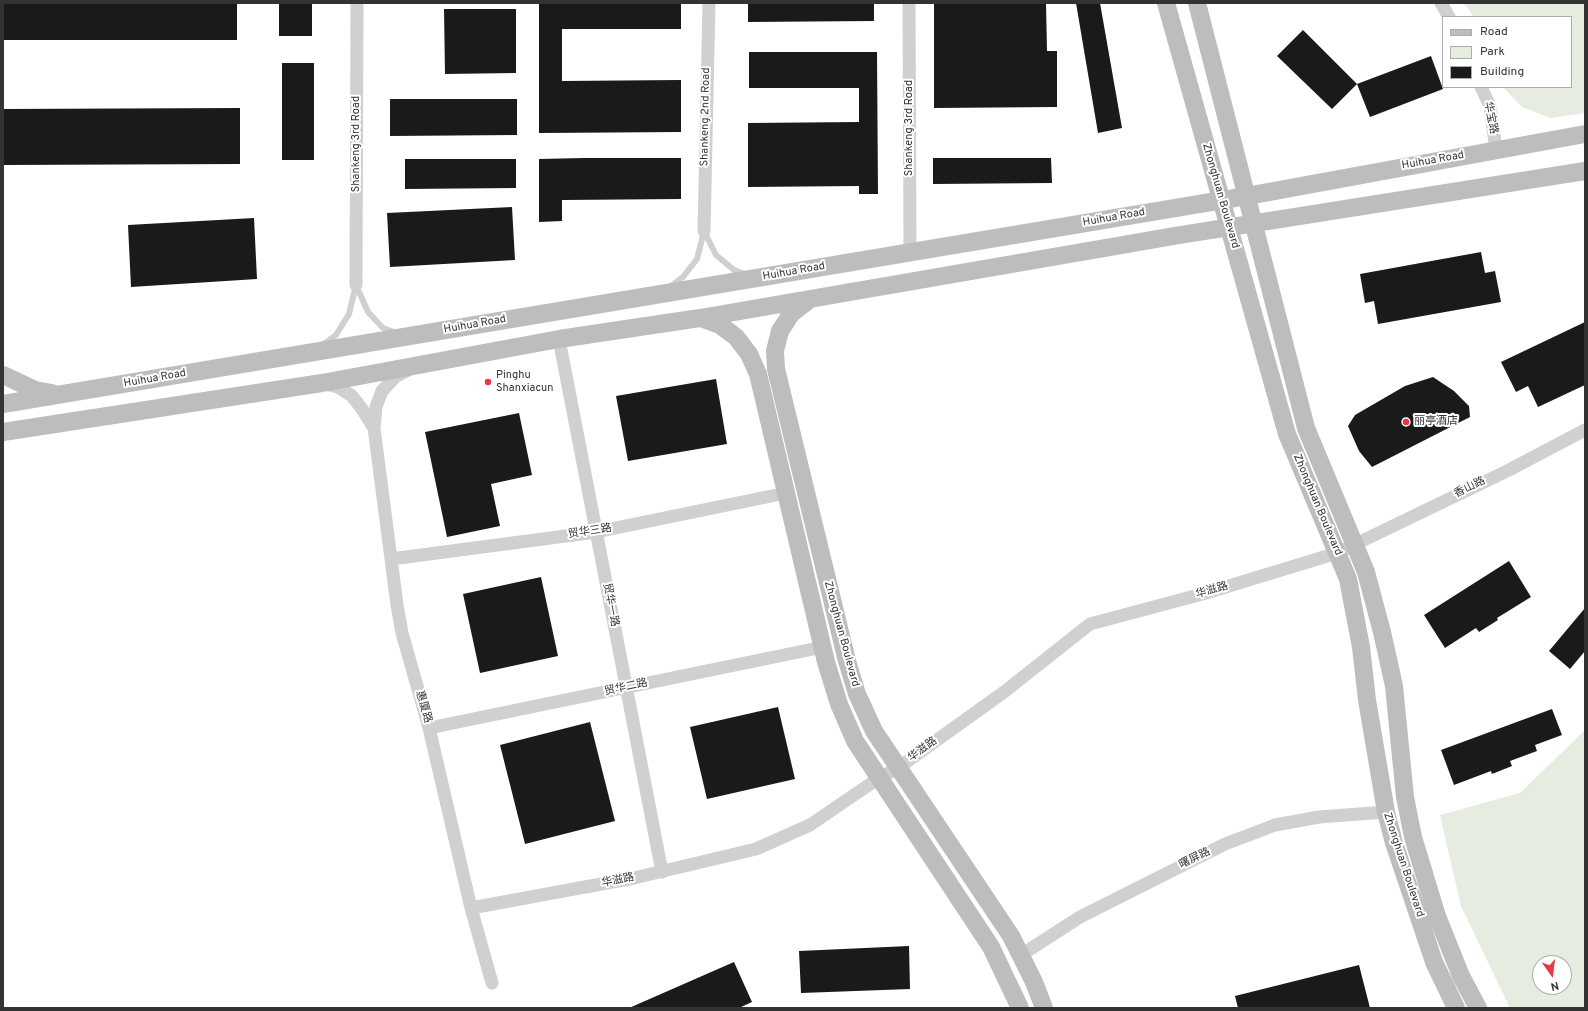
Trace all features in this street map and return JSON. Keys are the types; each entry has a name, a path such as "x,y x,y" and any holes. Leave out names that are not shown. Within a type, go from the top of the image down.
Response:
{"street":[{"name":"Shankeng 3rd Road","path":"356,285 357,3"},
{"name":"Shankeng 2nd Road","path":"704,231 708,3"},
{"name":"Shankeng 3rd Road","path":"909,3 910,252"},
{"name":"Zhonghuan Boulevard","path":"1166,3 1287,434 1348,578 1361,647 1367,700 1386,812 1394,843 1434,962 1456,1008"},
{"name":"Zhonghuan Boulevard","path":"1197,3 1306,428 1366,572 1382,632 1394,686 1404,797 1413,837 1437,916 1461,976 1478,1008"},
{"path":"1441,3 1448,16"},
{"name":"华宝路","path":"1481,88 1490,106 1496,150"},
{"name":"Huihua Road","path":"3,404 1247,196 1585,134"},
{"path":"3,432 322,383 559,339 700,318 1229,227 1585,171"},
{"name":"Zhonghuan Boulevard","path":"810,299 791,314 780,331 775,351 776,370 847,661 857,694 874,731 1011,936 1034,982 1044,1008"},
{"name":"Zhonghuan Boulevard","path":"700,318 720,325 736,337 749,354 758,374 822,646 839,704 855,741 991,947 1020,1008"},
{"name":"贸华一路","path":"559,339 662,872"},
{"path":"374,428 376,407 382,391 395,377 414,367"},
{"path":"3,375 35,390 62,394"},
{"path":"322,383 338,388 352,396 362,408 374,428"},
{"name":"惠厦路","path":"374,428 402,633 429,728 471,908 492,983"},
{"name":"香山路","path":"1354,544 1507,471 1585,430"},
{"name":"贸华三路","path":"391,559 596,532 786,493"},
{"name":"华滋路","path":"471,908 662,872 756,849 810,826 879,778 898,768 1004,692 1090,624 1206,593 1337,553 1354,544"},
{"name":"贸华二路","path":"429,728 822,646"},
{"name":"曙屏路","path":"1021,955 1080,917 1232,841 1275,825 1290,822 1319,817 1386,812"}],"lane":[{"path":"704,231 716,255 734,270 756,278"},
{"path":"660,294 683,277 697,259 704,231"},
{"path":"356,285 368,312 383,328 406,337"},
{"path":"313,352 336,335 350,314 356,285"}],"green space":[{"path":"1464,3 1585,3 1585,113 1550,118 1522,107 1504,88 1572,88 1572,16 1473,16"},
{"path":"1585,730 1585,1008 1510,1008 1461,906 1440,815 1520,793"}],"building":[{"path":"3,3 237,3 237,40 3,40"},
{"path":"279,3 312,3 312,36 279,36"},
{"path":"539,3 681,3 681,29 562,29 562,81 681,80 681,132 539,133"},
{"path":"748,3 874,3 874,21 748,22"},
{"path":"934,3 1046,3 1047,51 1057,51 1057,107 934,108"},
{"path":"1076,3 1100,3 1122,128 1098,133"},
{"path":"444,9 516,9 516,73 445,74"},
{"path":"1303,30 1357,84 1332,109 1277,56"},
{"path":"749,52 877,52 878,194 859,194 859,186 748,187 748,123 859,122 859,88 749,88"},
{"path":"1431,56 1443,89 1370,117 1357,84"},
{"path":"282,63 314,63 314,160 282,160"},
{"path":"390,99 517,99 517,135 390,136"},
{"path":"240,108 240,164 3,165 3,109"},
{"path":"681,158 681,199 562,200 562,221 539,222 539,159"},
{"path":"933,158 1051,158 1052,183 933,184"},
{"path":"405,159 516,159 516,188 405,189"},
{"path":"512,207 515,260 390,267 387,213"},
{"path":"254,218 257,279 131,287 128,225"},
{"path":"1481,252 1485,273 1495,271 1501,302 1378,324 1374,301 1365,303 1360,274"},
{"path":"1585,322 1585,385 1538,407 1528,386 1516,392 1501,362"},
{"name":"丽亭酒店","path":"1433,377 1454,391 1469,406 1470,417 1372,467 1359,451 1348,426 1355,415 1405,386"},
{"path":"716,379 727,444 628,461 616,396"},
{"path":"519,413 532,475 491,484 500,526 447,537 425,432"},
{"path":"1509,561 1531,597 1497,618 1498,620 1479,632 1476,628 1445,648 1424,615"},
{"path":"541,577 558,656 480,673 463,594"},
{"path":"1585,608 1585,651 1570,669 1549,651"},
{"path":"778,707 795,779 707,799 690,727"},
{"path":"1552,709 1562,735 1535,745 1537,751 1510,761 1512,766 1492,774 1491,771 1454,785 1441,750"},
{"path":"590,722 615,821 525,844 500,745"},
{"path":"909,946 910,989 801,993 799,951"},
{"path":"734,962 752,1002 739,1008 629,1008"},
{"path":"1359,965 1370,1008 1238,1008 1235,996"}],"place":[{"name":"Pinghu Shanxiacun","path":"488,382"},
{"name":"丽亭酒店","path":"1406,422"}]}
